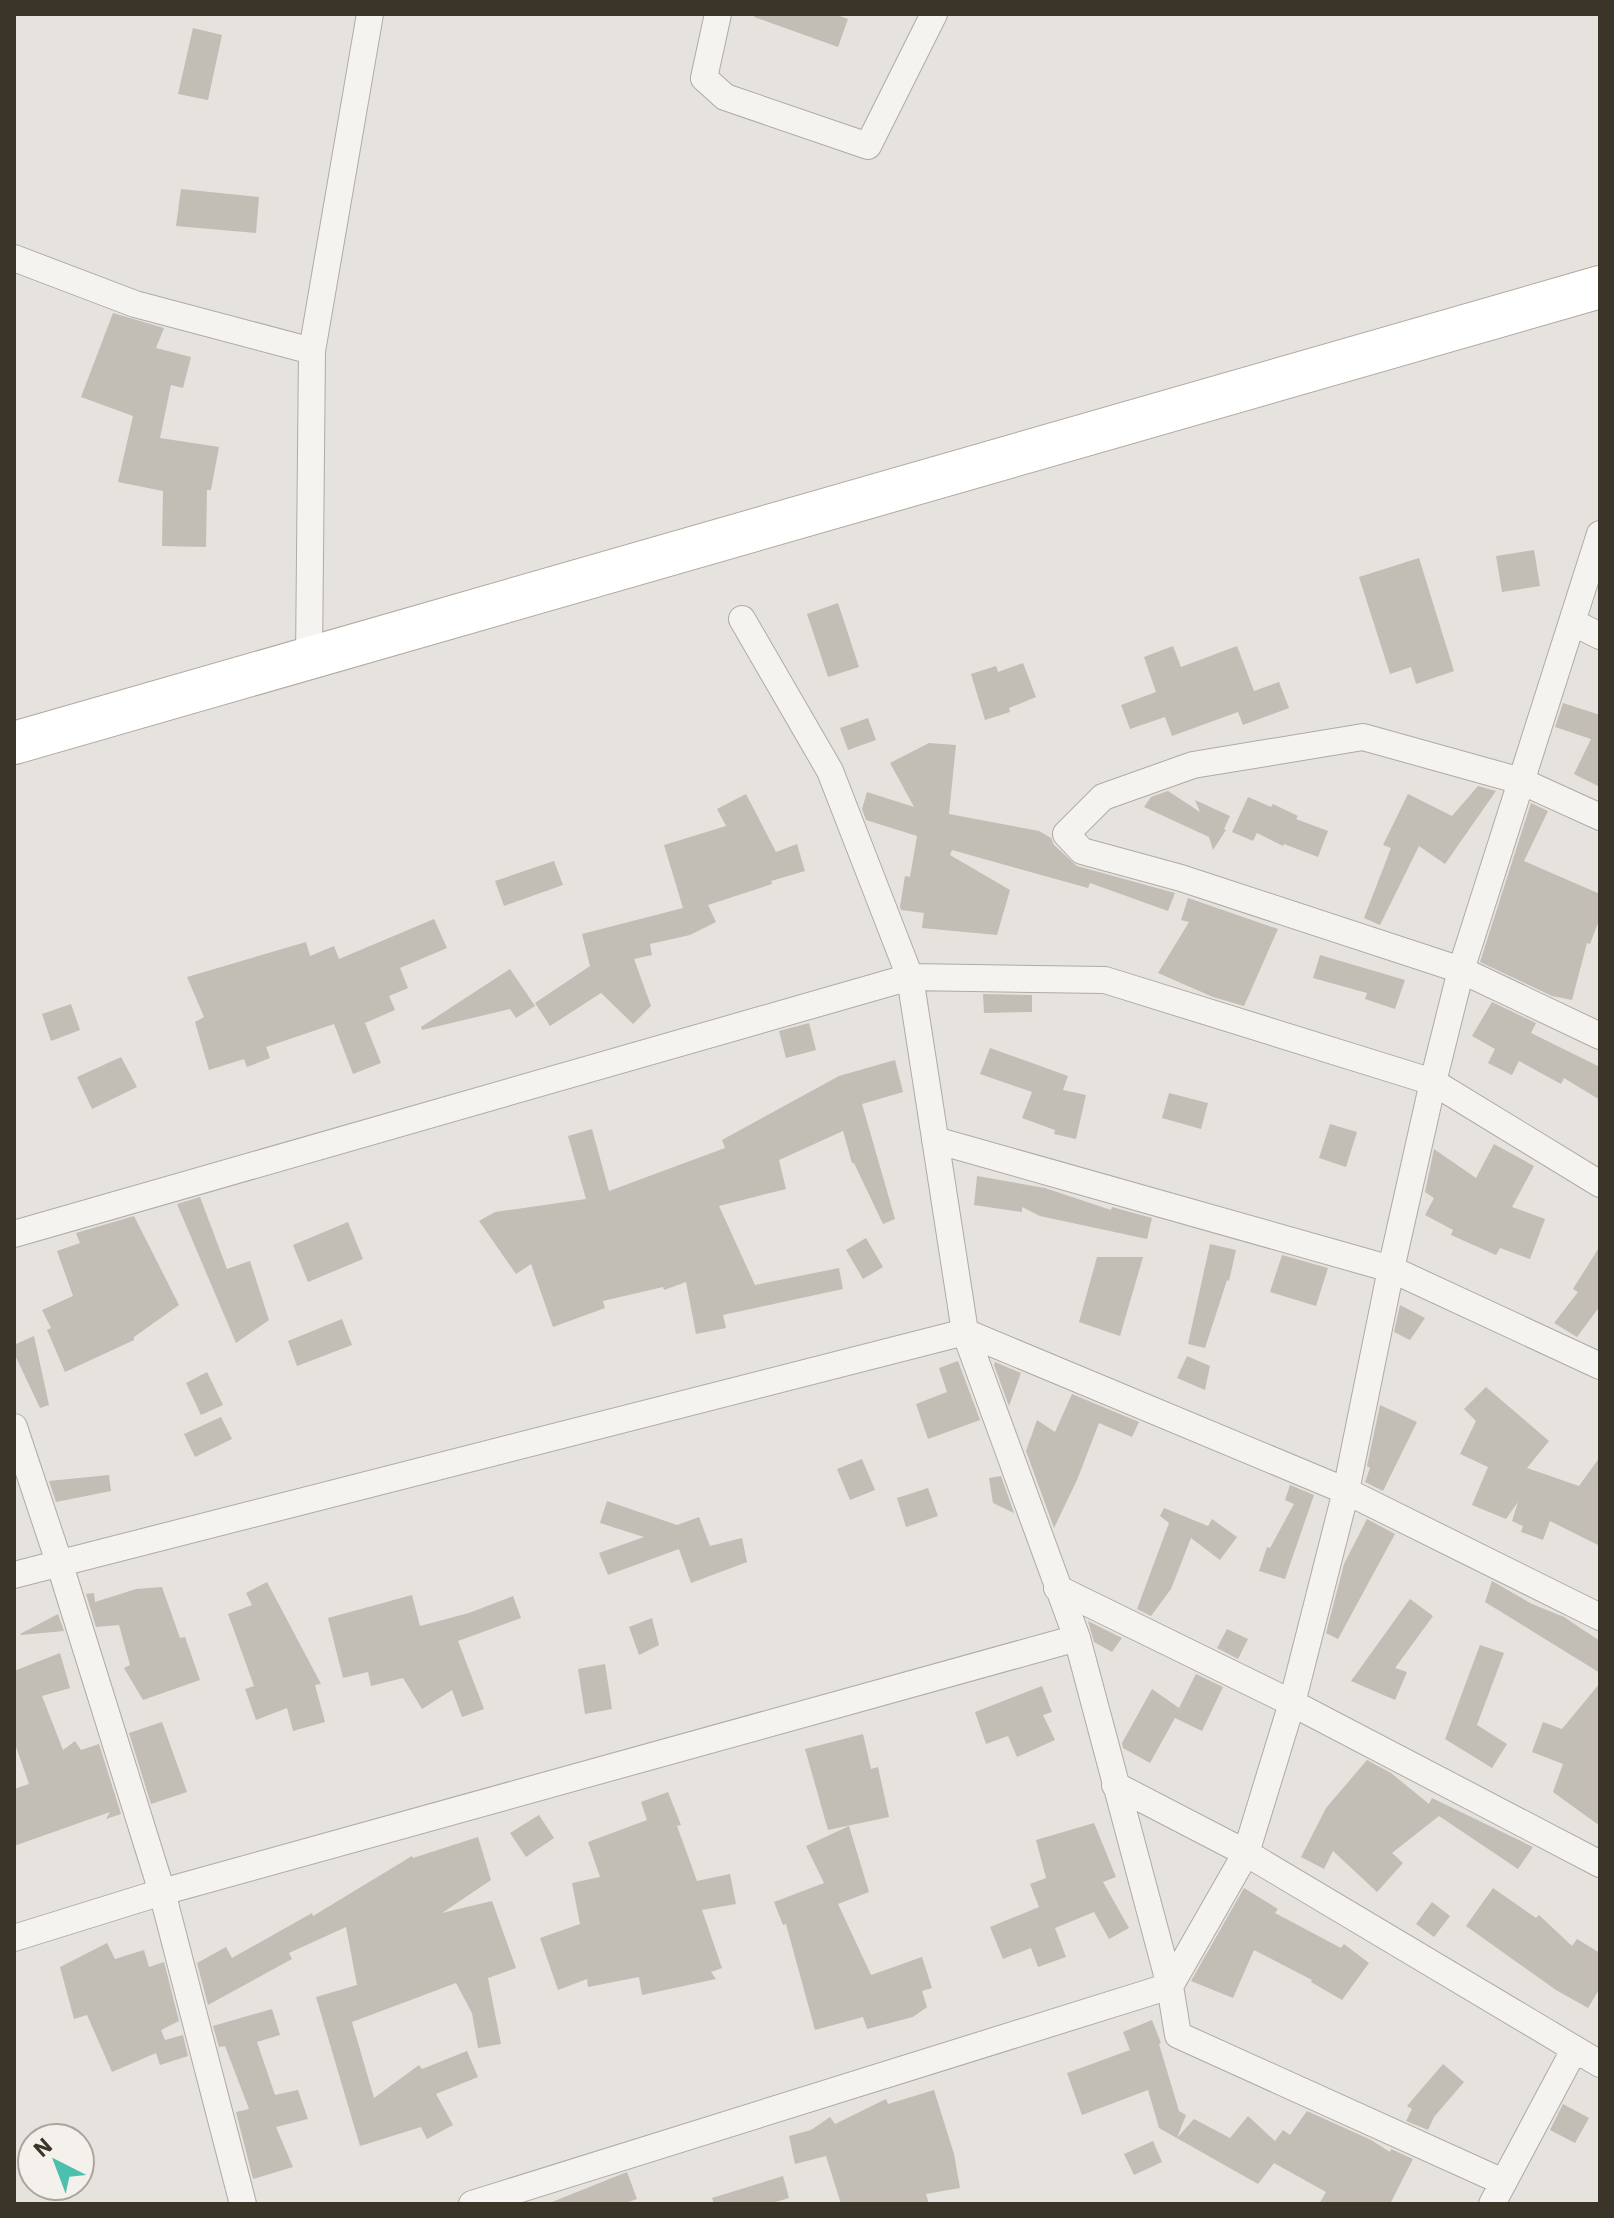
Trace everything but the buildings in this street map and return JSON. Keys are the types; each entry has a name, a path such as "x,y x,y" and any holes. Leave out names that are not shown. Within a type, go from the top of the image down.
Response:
{"main road":[{"path":"14,743 1600,287"}],"street":[{"path":"309,658 312,351 370,14"},
{"path":"718,14 704,78 725,97 868,146 934,14"},
{"path":"14,258 135,304 312,351"},
{"path":"472,2204 1170,1986 1246,1853 1292,1703 1346,1491 1391,1269 1461,970 1600,534"},
{"path":"742,619 830,771 910,977 965,1332 1077,1638 1170,1986 1178,2035 1498,2193 1574,2050"},
{"path":"1572,622 1600,636"},
{"path":"1600,817 1521,781 1363,737 1193,765 1103,797 1066,834 1082,851 1181,878 1461,970 1600,1036"},
{"path":"14,1234 910,977 1105,980 1433,1082 1600,1184"},
{"path":"935,1140 1391,1269 1600,1366"},
{"path":"14,1575 965,1332 1346,1491 1600,1617"},
{"path":"14,1427 162,1892 243,2204"},
{"path":"1057,1588 1292,1703 1600,1864"},
{"path":"14,1938 162,1892 1077,1638"},
{"path":"1115,1785 1246,1853 1600,2064"}]}
